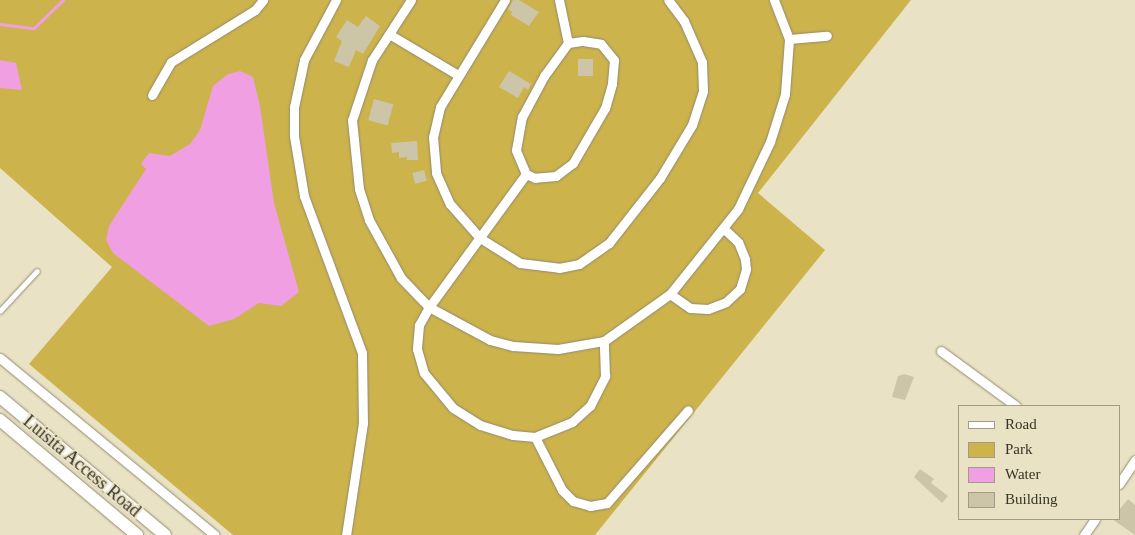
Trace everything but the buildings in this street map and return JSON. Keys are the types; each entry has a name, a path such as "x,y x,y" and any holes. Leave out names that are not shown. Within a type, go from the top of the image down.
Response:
{"main road":[{"name":"Luisita Access Road","path":"0,397 165,535"},
{"name":"Luisita Access Road","path":"0,420 137,535"}],"street":[{"path":"152,95 171,62 255,10 263,0"},
{"path":"336,0 304,60 294,107 294,136 304,196 362,353 363,423 346,535"},
{"path":"411,0 372,60 352,120 359,189 369,220 401,278 429,307 468,330 513,346 558,349 604,341 670,294 724,229 749,187 779,119 789,67 789,39 774,0"},
{"path":"505,0 458,75 435,120 433,154 441,188 450,204 480,238 520,263 559,268 579,264 595,255 633,214 683,143 703,91 702,62 690,33 668,0"},
{"path":"526,174 516,150 518,129 536,89 568,43 559,0"},
{"path":"389,34 458,75"},
{"path":"789,39 827,36"},
{"path":"526,174 545,179 564,171 588,141 605,108 613,78 614,60 610,52 592,41 568,43"},
{"path":"526,174 429,307 419,325 416,349 431,384 453,408 480,425 513,435 535,437 572,422 590,406 606,376 604,341"},
{"path":"670,294 690,308 708,309 726,302 740,289 746,269 745,259 738,242 724,229"},
{"path":"941,351 1015,405"},
{"path":"0,358 215,535"},
{"path":"535,437 562,490 573,501 590,506 607,503 688,410"},
{"path":"1120,482 1135,460"},
{"path":"1084,535 1095,520"}],"lane":[{"path":"0,311 37,271"}],"green space":[{"path":"0,0 911,0 758,193 825,250 595,535 233,535 29,364 112,267 0,168"}],"water":[{"path":"0,60 16,63 22,90 0,88"},
{"path":"240,71 253,77 260,106 274,203 299,292 281,306 259,303 234,319 209,326 113,253 106,240 109,226 146,169 141,164 149,153 170,156 190,144 200,130 213,86 228,74"}],"waterway":[{"path":"0,24 34,28 63,0"}]}
